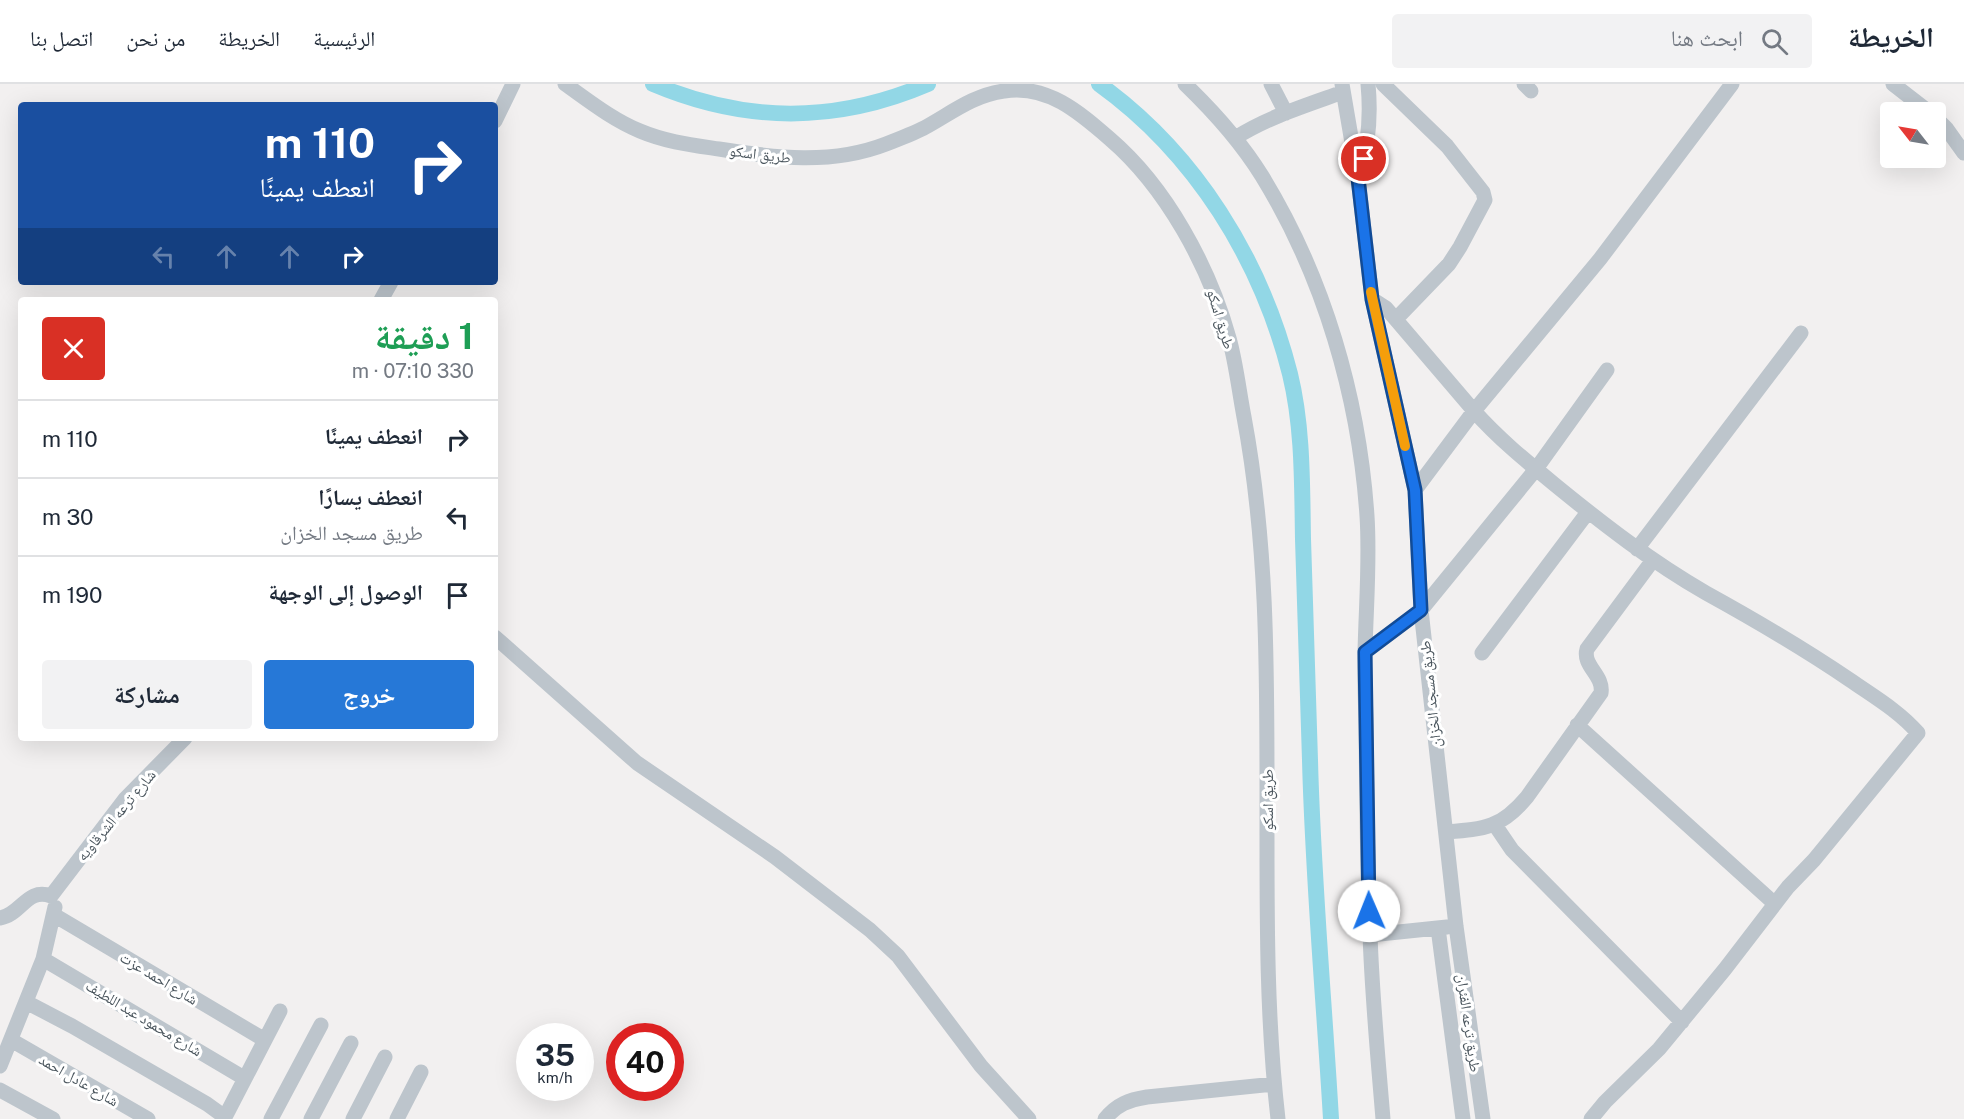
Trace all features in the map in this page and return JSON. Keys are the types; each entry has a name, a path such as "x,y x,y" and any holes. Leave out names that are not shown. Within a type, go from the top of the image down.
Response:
{"street":[{"path":"498,115 513,84"},
{"name":"طريق اسكو","path":"565,84 619,121 656,137 715,149 799,159 841,156 882,146 921,130 957,107 985,95 1005,90 1025,90 1054,98 1080,113 1117,145 1155,187 1186,234 1211,285 1229,338 1257,496 1265,622 1268,928 1274,1084 1278,1119"},
{"path":"1185,84 1211,109 1261,175 1303,255 1331,329 1347,383 1363,472 1367,517 1369,562 1365,652 1370,935 1383,1119"},
{"path":"1271,84 1287,113"},
{"name":"طريق مسجد الخزان","path":"1358,178 1368,140 1370,112 1368,84"},
{"path":"1383,84 1447,146 1483,192 1485,200 1449,264 1396,319"},
{"path":"1415,490 1473,411 1600,259 1732,84"},
{"path":"1893,84 1916,102"},
{"path":"1235,138 1343,88"},
{"name":"طريق مسجد الخزان","path":"1343,88 1358,178 1372,299 1415,490 1421,610 1456,926"},
{"path":"1946,128 1964,153"},
{"path":"1372,299 1386,308 1396,319 1406,334 1473,411 1536,469 1588,512 1653,560 1824,661 1887,705 1918,733 1814,860 1788,887 1682,1022 1659,1049 1605,1102 1592,1119"},
{"path":"1637,549 1801,333"},
{"path":"1365,652 1421,610 1536,469 1607,370"},
{"path":"1482,653 1588,512"},
{"path":"1446,832 1494,825 1504,820 1521,804 1598,698 1602,687 1601,681 1586,659 1587,649 1653,560"},
{"path":"498,640 637,763 775,857 870,930 898,956 981,1066 1029,1119"},
{"path":"1577,725 1775,904"},
{"name":"شارع ترعه الشرقاويه","path":"51,896 125,799 182,741"},
{"path":"1494,825 1512,850 1682,1022"},
{"path":"0,918 10,914 36,894 51,896 55,905 43,959 11,1040 1,1058"},
{"name":"شارع احمد عزت","path":"54,915 265,1040"},
{"path":"1370,935 1456,926"},
{"name":"طريق ترعه الفئران","path":"1456,926 1483,1119"},
{"name":"طريق ترعه الفئران","path":"1438,928 1462,1119"},
{"name":"شارع محمود عبد اللطيف","path":"43,959 244,1078"},
{"path":"26,1002 207,1104 224,1118 280,1011"},
{"path":"271,1119 321,1025"},
{"name":"شارع عادل احمد","path":"11,1040 148,1119"},
{"path":"311,1119 351,1043"},
{"path":"353,1119 386,1057"},
{"path":"397,1119 421,1072"},
{"path":"1105,1119 1119,1105 1147,1097 1274,1084"},
{"path":"0,1090 53,1119"}],"waterway":[{"path":"653,84 687,97 722,106 756,112 790,114 824,112 859,106 928,84"},
{"path":"1099,84 1134,112 1165,142 1220,212 1261,290 1290,374 1301,456 1311,805 1331,1119"}],"slow traffic":[{"path":"1371,292 1405,446"}],"route":[{"path":"1364,159 1358,178 1372,299 1415,490 1421,610 1365,652 1369,911"}]}
